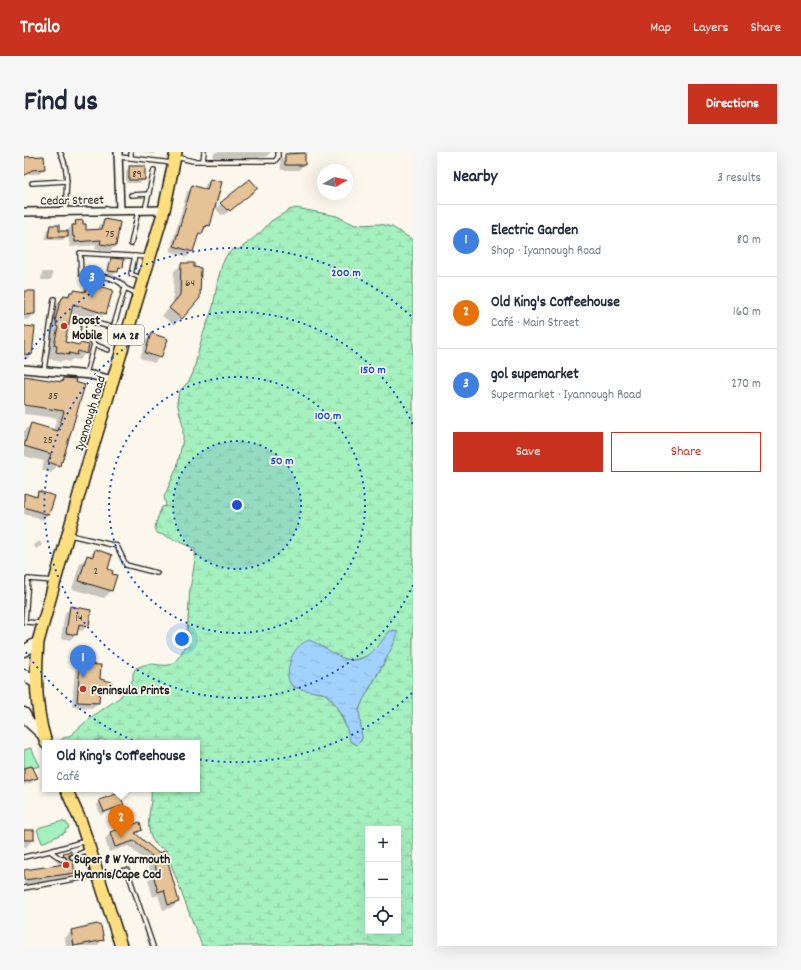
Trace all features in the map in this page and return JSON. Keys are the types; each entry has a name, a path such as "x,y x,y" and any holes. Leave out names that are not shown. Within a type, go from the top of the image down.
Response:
{"main road":[{"name":"Iyannough Road","path":"36,683 38,642 42,623 127,331 164,210 175,157"},
{"path":"24,651 38,642"},
{"path":"24,675 36,683"},
{"name":"MA 28","path":"36,683 36,694 45,739"},
{"path":"24,713 29,722 45,739"},
{"path":"67,792 80,822 121,946"}],"street":[{"name":"Cedar Street","path":"118,154 120,210"},
{"name":"Cedar Street","path":"24,212 164,210"},
{"path":"24,369 86,375 113,380"}],"lane":[{"path":"60,152 65,161 67,181 65,211"},
{"path":"131,152 131,158"},
{"path":"203,161 204,152"},
{"path":"118,154 131,158 175,157 193,161 276,161 278,152"},
{"path":"131,244 149,194 154,170"},
{"path":"32,183 67,181"},
{"path":"131,195 149,194"},
{"path":"139,295 110,278 81,274 80,253 150,257"},
{"path":"135,256 131,274 143,279"},
{"path":"113,328 125,288"},
{"path":"44,370 54,299"},
{"path":"108,350 94,344 90,339 82,337 84,320 127,331"},
{"path":"86,375 94,344"},
{"path":"69,534 116,546 126,565 157,573"},
{"path":"42,623 25,622 28,579 55,581"},
{"path":"24,857 88,845"},
{"path":"72,857 88,845"},
{"path":"50,851 61,859 64,859"},
{"path":"24,888 127,870 153,946"}],"green space":[{"path":"296,208 337,216 355,225 380,224 392,227 413,240 413,946 202,946 166,850 155,844 149,831 151,792 200,792 200,740 62,740 71,735 90,718 119,698 130,685 136,668 149,664 170,665 177,659 183,649 187,633 195,549 155,531 157,519 162,507 166,506 164,497 177,467 183,439 183,426 177,402 179,392 189,381 193,373 202,337 213,307 218,279 226,256 232,250 240,249 261,232 271,221 289,210","holes":["386,635 387,658 363,700 359,710 362,739 360,742 347,729 337,708 326,694 293,687 289,682 333,654 341,658 349,659 364,657 376,649"]},
{"path":"31,748 40,766 24,770 24,750"},
{"path":"63,821 64,823 66,822 69,828 65,830 66,832 42,843 37,830 41,827"}],"water":[{"path":"393,630 397,631 398,633 393,646 359,710 362,739 357,745 350,741 345,723 339,710 327,695 295,687 289,682 288,671 290,662 297,648 309,640 319,644 342,658 358,660 376,648 388,633"}],"building":[{"path":"305,153 305,165 285,165 285,154"},
{"path":"44,156 45,169 32,170 24,176 24,157"},
{"path":"129,166 145,166 145,180 129,180"},
{"path":"210,179 222,182 210,226 205,226 202,234 199,233 193,252 174,246 192,185 207,190"},
{"path":"250,179 258,188 230,211 228,209 227,210 220,203"},
{"path":"104,219 120,222 116,246 100,244 101,240 75,242 72,225 76,225 75,221 83,220 83,224 86,224 86,230 102,229"},
{"path":"50,225 59,225 59,231 68,231 68,237 48,237"},
{"path":"111,258 124,259 123,268 119,267 118,272 108,271"},
{"path":"181,263 194,263 194,267 201,268 200,298 182,319 169,308 180,295"},
{"path":"88,283 113,290 106,314 73,304 65,342 79,345 80,343 89,345 87,354 78,351 77,355 56,352 57,346 54,345 58,327 56,326 57,321 55,321 60,301 64,295 69,296 70,292 73,292 74,290 85,292"},
{"path":"24,291 35,291 35,314 24,315"},
{"path":"24,326 35,327 32,355 24,354"},
{"path":"151,333 168,339 161,358 145,353"},
{"path":"24,376 62,382 63,378 76,379 75,382 85,385 60,466 48,462 51,454 24,446 31,423 58,431 64,411 24,405"},
{"path":"38,491 55,496 49,515 24,507 24,493 37,497"},
{"path":"95,549 112,555 108,569 113,571 112,574 117,575 112,591 79,581 87,555 93,557"},
{"path":"70,606 91,610 89,626 79,624 77,635 66,633"},
{"path":"80,664 101,665 100,679 112,682 111,689 100,687 99,703 77,702"},
{"path":"32,766 38,778 24,782 24,768"},
{"path":"119,793 124,805 104,812 99,800"},
{"path":"140,822 142,830 135,833 158,853 165,851 179,902 168,905 164,890 158,892 153,874 157,873 153,857 134,841 115,847 110,832"},
{"path":"24,830 34,830 34,840 24,840"},
{"name":"Super 8 W Yarmouth Hyannis/Cape Cod","path":"71,851 69,858 73,860 75,873 24,880 24,870 65,864 67,859 63,853"},
{"path":"97,924 101,926 104,940 74,946 71,930"}],"place":[{"name":"gol supemarket","path":"92,298"},
{"name":"Boost Mobile","path":"64,326"},
{"name":"Electric Garden","path":"83,678"},
{"name":"Peninsula Prints","path":"83,689"},
{"name":"Old King's Coffeehouse","path":"121,838"},
{"name":"Super 8 W Yarmouth Hyannis/Cape Cod","path":"66,865"}]}
